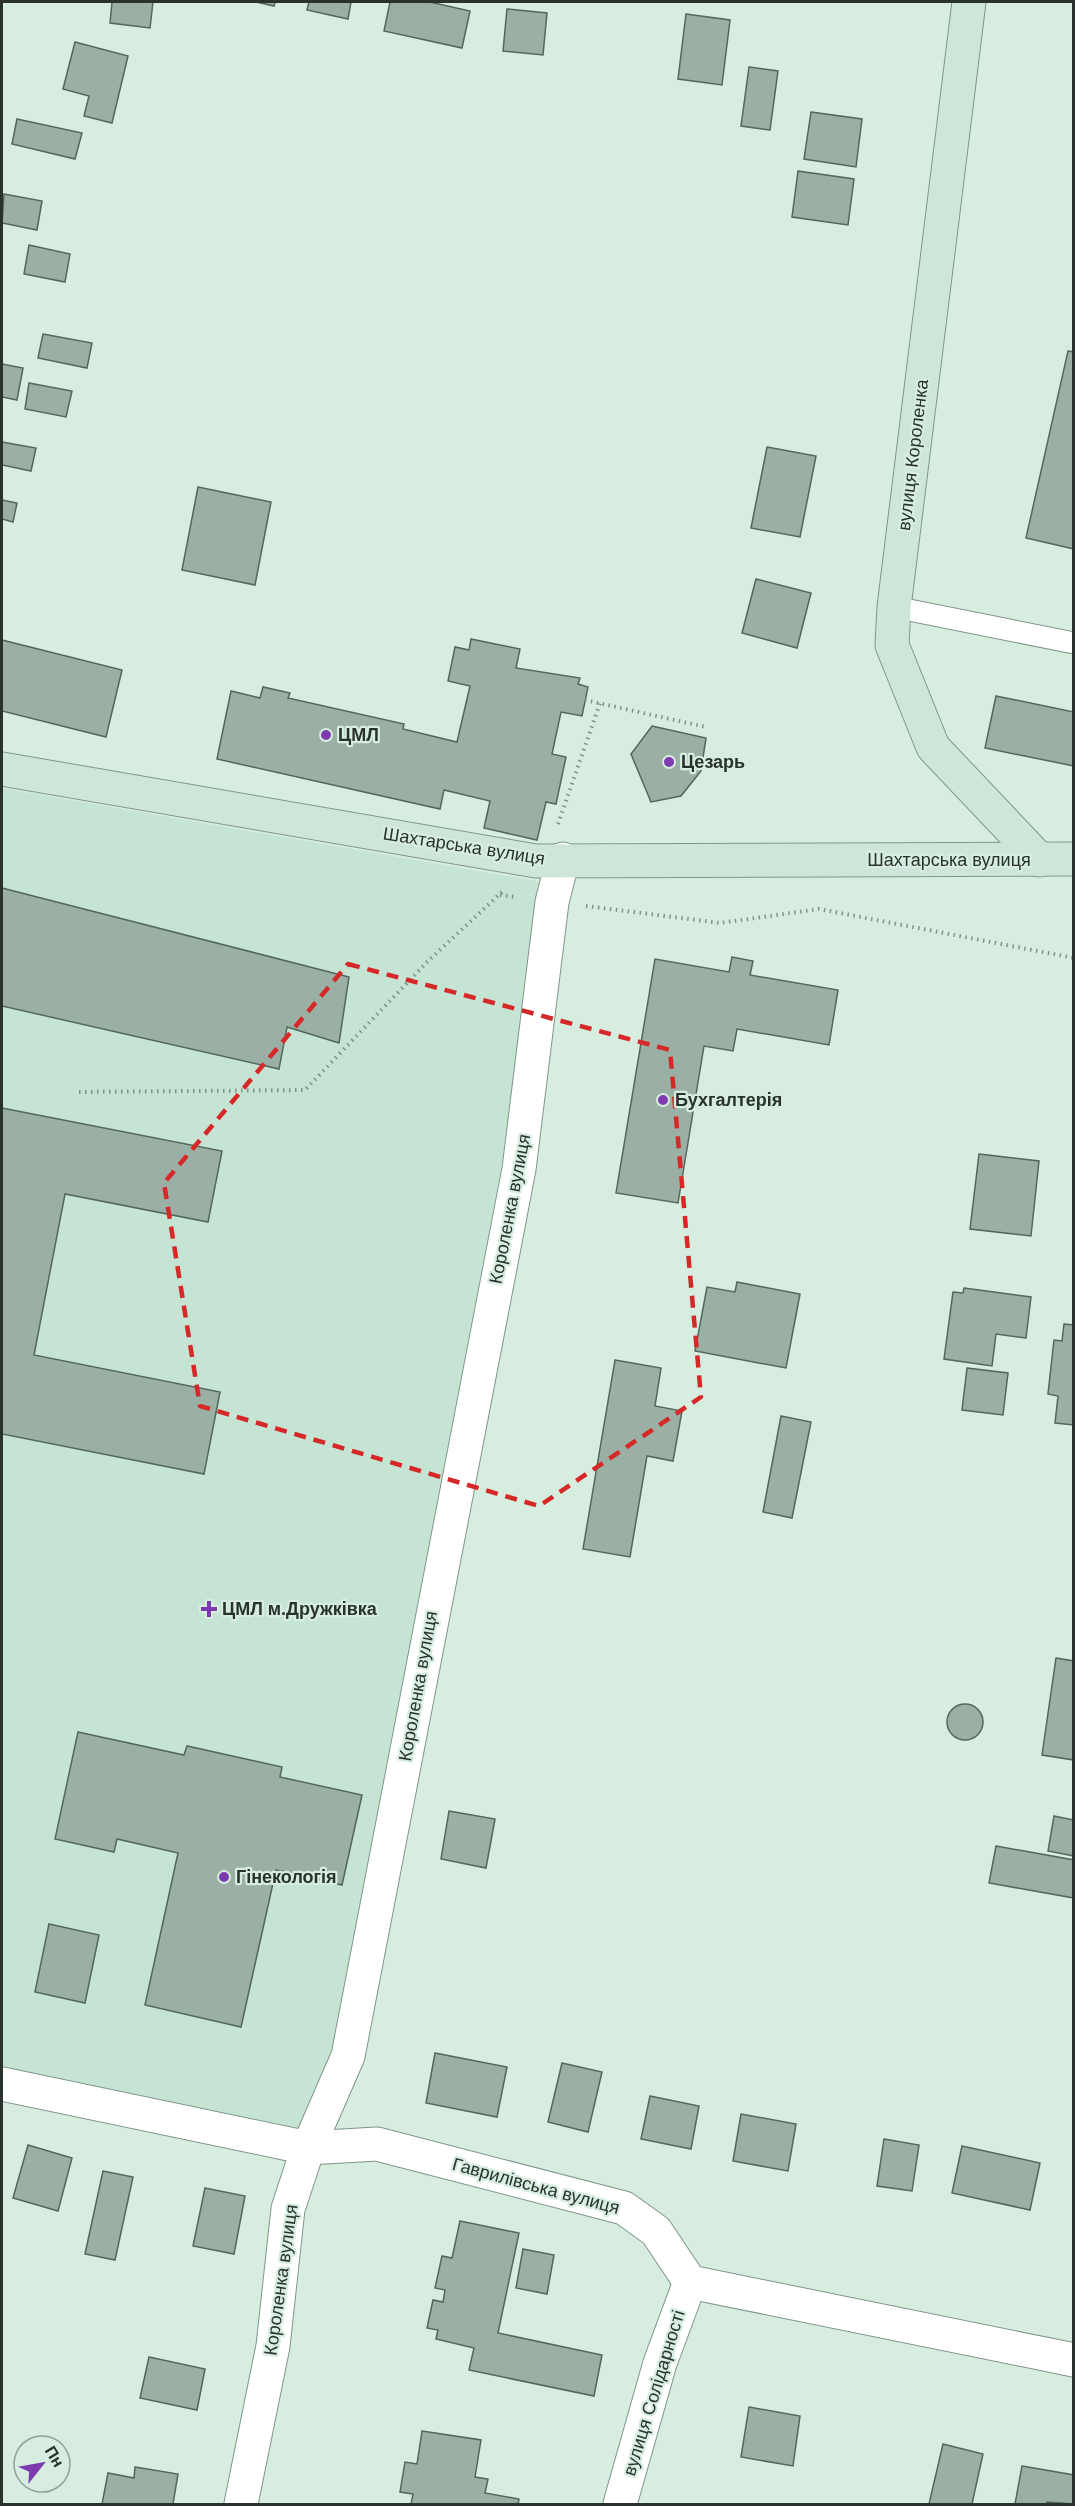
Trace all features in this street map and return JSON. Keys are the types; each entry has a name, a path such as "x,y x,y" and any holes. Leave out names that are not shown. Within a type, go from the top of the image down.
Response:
{"street":[{"name":"вулиця Короленка","path":"969,2 894,607 892,645 933,747 1040,860"},
{"name":"Шахтарська вулиця","path":"2,769 549,860 1074,859"},
{"name":"Короленка вулиця","path":"241,2505 273,2346 288,2209 308,2148 348,2056 439,1573 519,1169 552,902 549,860"},
{"name":"Гаврилівська вулиця","path":"2,2084 308,2148 377,2144 624,2208 656,2231 690,2282"},
{"path":"690,2282 1074,2360"},
{"name":"вулиця Солідарності","path":"620,2505 660,2363 690,2282"}],"lane":[{"path":"894,607 1074,643"}],"path":[{"path":"585,700 706,727"},
{"path":"79,1092 305,1089 427,962 499,894 549,860 554,837 600,704"},
{"path":"499,894 720,923 819,909 1074,958"}],"highlighted area":[{"path":"348,964 670,1050 701,1397 539,1506 200,1406 164,1183"}],"shaded area":[{"name":"ЦМЛ м.Дружківка","path":"2,788 542,882 502,1163 332,2055 297,2134 2,2070"}],"building":[{"path":"112,2 153,2 150,28 110,23"},
{"path":"256,2 275,2 274,6"},
{"path":"309,2 351,2 348,19 307,10"},
{"path":"390,2 430,2 470,11 462,48 384,31"},
{"path":"507,9 547,13 543,55 503,51"},
{"path":"686,14 730,20 722,85 678,79"},
{"path":"75,42 128,56 112,123 84,116 89,96 63,89"},
{"path":"749,67 778,71 770,130 741,126"},
{"path":"811,112 862,119 856,167 804,159"},
{"path":"17,119 82,133 75,159 12,144"},
{"path":"798,171 854,179 848,225 792,217"},
{"path":"4,194 42,201 37,230 2,223"},
{"path":"29,245 70,254 65,282 24,274"},
{"path":"43,334 92,343 87,368 38,358"},
{"path":"1068,351 1074,352 1074,549 1026,538"},
{"path":"2,364 23,368 17,400 2,397"},
{"path":"29,383 72,391 66,417 25,409"},
{"path":"2,442 36,448 31,471 2,465"},
{"path":"767,447 816,456 800,537 751,528"},
{"path":"198,487 271,502 255,585 182,570"},
{"path":"2,500 17,503 13,522 2,519"},
{"path":"756,579 811,593 797,648 742,633"},
{"name":"ЦМЛ","path":"471,639 520,649 516,668 580,678 578,684 588,687 582,716 561,712 552,754 566,757 556,804 546,802 537,840 484,828 490,801 444,790 440,809 217,759 231,691 260,698 263,687 290,693 288,698 404,724 403,729 457,742 470,686 448,681 455,647 469,650"},
{"path":"2,640 122,670 106,737 2,711"},
{"path":"996,696 1074,712 1074,766 985,748"},
{"name":"Цезарь","path":"652,726 706,738 701,771 681,796 651,802 631,754"},
{"path":"2,888 349,977 339,1043 287,1027 279,1069 2,1006"},
{"name":"Бухгалтерія","path":"732,957 753,961 750,975 838,990 829,1045 737,1029 733,1051 704,1046 678,1203 616,1193 655,959 729,972"},
{"path":"2,1108 222,1151 208,1222 65,1194 34,1355 220,1392 204,1474 2,1434"},
{"path":"979,1154 1039,1161 1031,1236 970,1229"},
{"path":"737,1282 800,1294 786,1368 695,1351 707,1287 735,1292"},
{"path":"964,1288 1031,1297 1026,1338 996,1334 992,1366 944,1359 953,1292 963,1293"},
{"path":"1064,1324 1074,1325 1074,1425 1055,1423 1058,1396 1048,1394 1054,1340 1062,1341"},
{"path":"615,1360 661,1368 655,1406 682,1411 673,1461 647,1456 630,1557 583,1549"},
{"path":"967,1368 1008,1373 1003,1415 962,1410"},
{"path":"781,1416 811,1422 792,1518 763,1512"},
{"path":"1056,1658 1074,1661 1074,1760 1042,1755"},
{"path":"965,1704 978,1709 983,1722 978,1735 965,1740 952,1735 947,1722 952,1709"},
{"name":"Гінекологія","path":"78,1732 184,1755 187,1746 282,1767 280,1777 362,1795 342,1885 276,1870 241,2027 145,2005 178,1853 117,1839 114,1852 55,1839"},
{"path":"449,1811 495,1819 486,1868 441,1859"},
{"path":"1054,1816 1074,1820 1074,1856 1048,1851"},
{"path":"996,1846 1074,1860 1074,1898 989,1883"},
{"path":"49,1924 99,1935 85,2003 35,1992"},
{"path":"435,2053 507,2067 497,2117 426,2103"},
{"path":"562,2063 602,2072 588,2132 548,2122"},
{"path":"650,2096 699,2106 691,2149 641,2139"},
{"path":"741,2114 796,2124 788,2171 733,2161"},
{"path":"884,2139 919,2145 912,2191 877,2186"},
{"path":"28,2145 72,2158 58,2211 13,2198"},
{"path":"962,2146 1040,2163 1030,2210 952,2193"},
{"path":"103,2171 133,2177 115,2260 85,2254"},
{"path":"205,2188 245,2196 234,2254 193,2246"},
{"path":"460,2221 519,2233 498,2333 602,2355 594,2396 469,2370 474,2348 436,2339 438,2330 427,2328 433,2300 443,2302 445,2290 435,2288 442,2256 452,2258"},
{"path":"523,2249 554,2255 547,2294 516,2288"},
{"path":"149,2357 205,2369 197,2410 140,2398"},
{"path":"749,2407 800,2416 793,2466 741,2457"},
{"path":"422,2431 481,2440 475,2477 488,2479 485,2493 519,2499 518,2504 411,2504 413,2494 400,2492 405,2462 417,2464"},
{"path":"943,2444 983,2454 972,2504 929,2504"},
{"path":"1022,2466 1074,2475 1074,2504 1047,2502 1047,2504 1015,2504"},
{"path":"135,2467 178,2474 173,2504 102,2504 108,2473 134,2478"}],"place":[{"name":"ЦМЛ","path":"326,735"},
{"name":"Цезарь","path":"669,762"},
{"name":"Бухгалтерія","path":"663,1100"},
{"name":"ЦМЛ м.Дружківка","path":"209,1609"},
{"name":"Гінекологія","path":"224,1877"}]}
